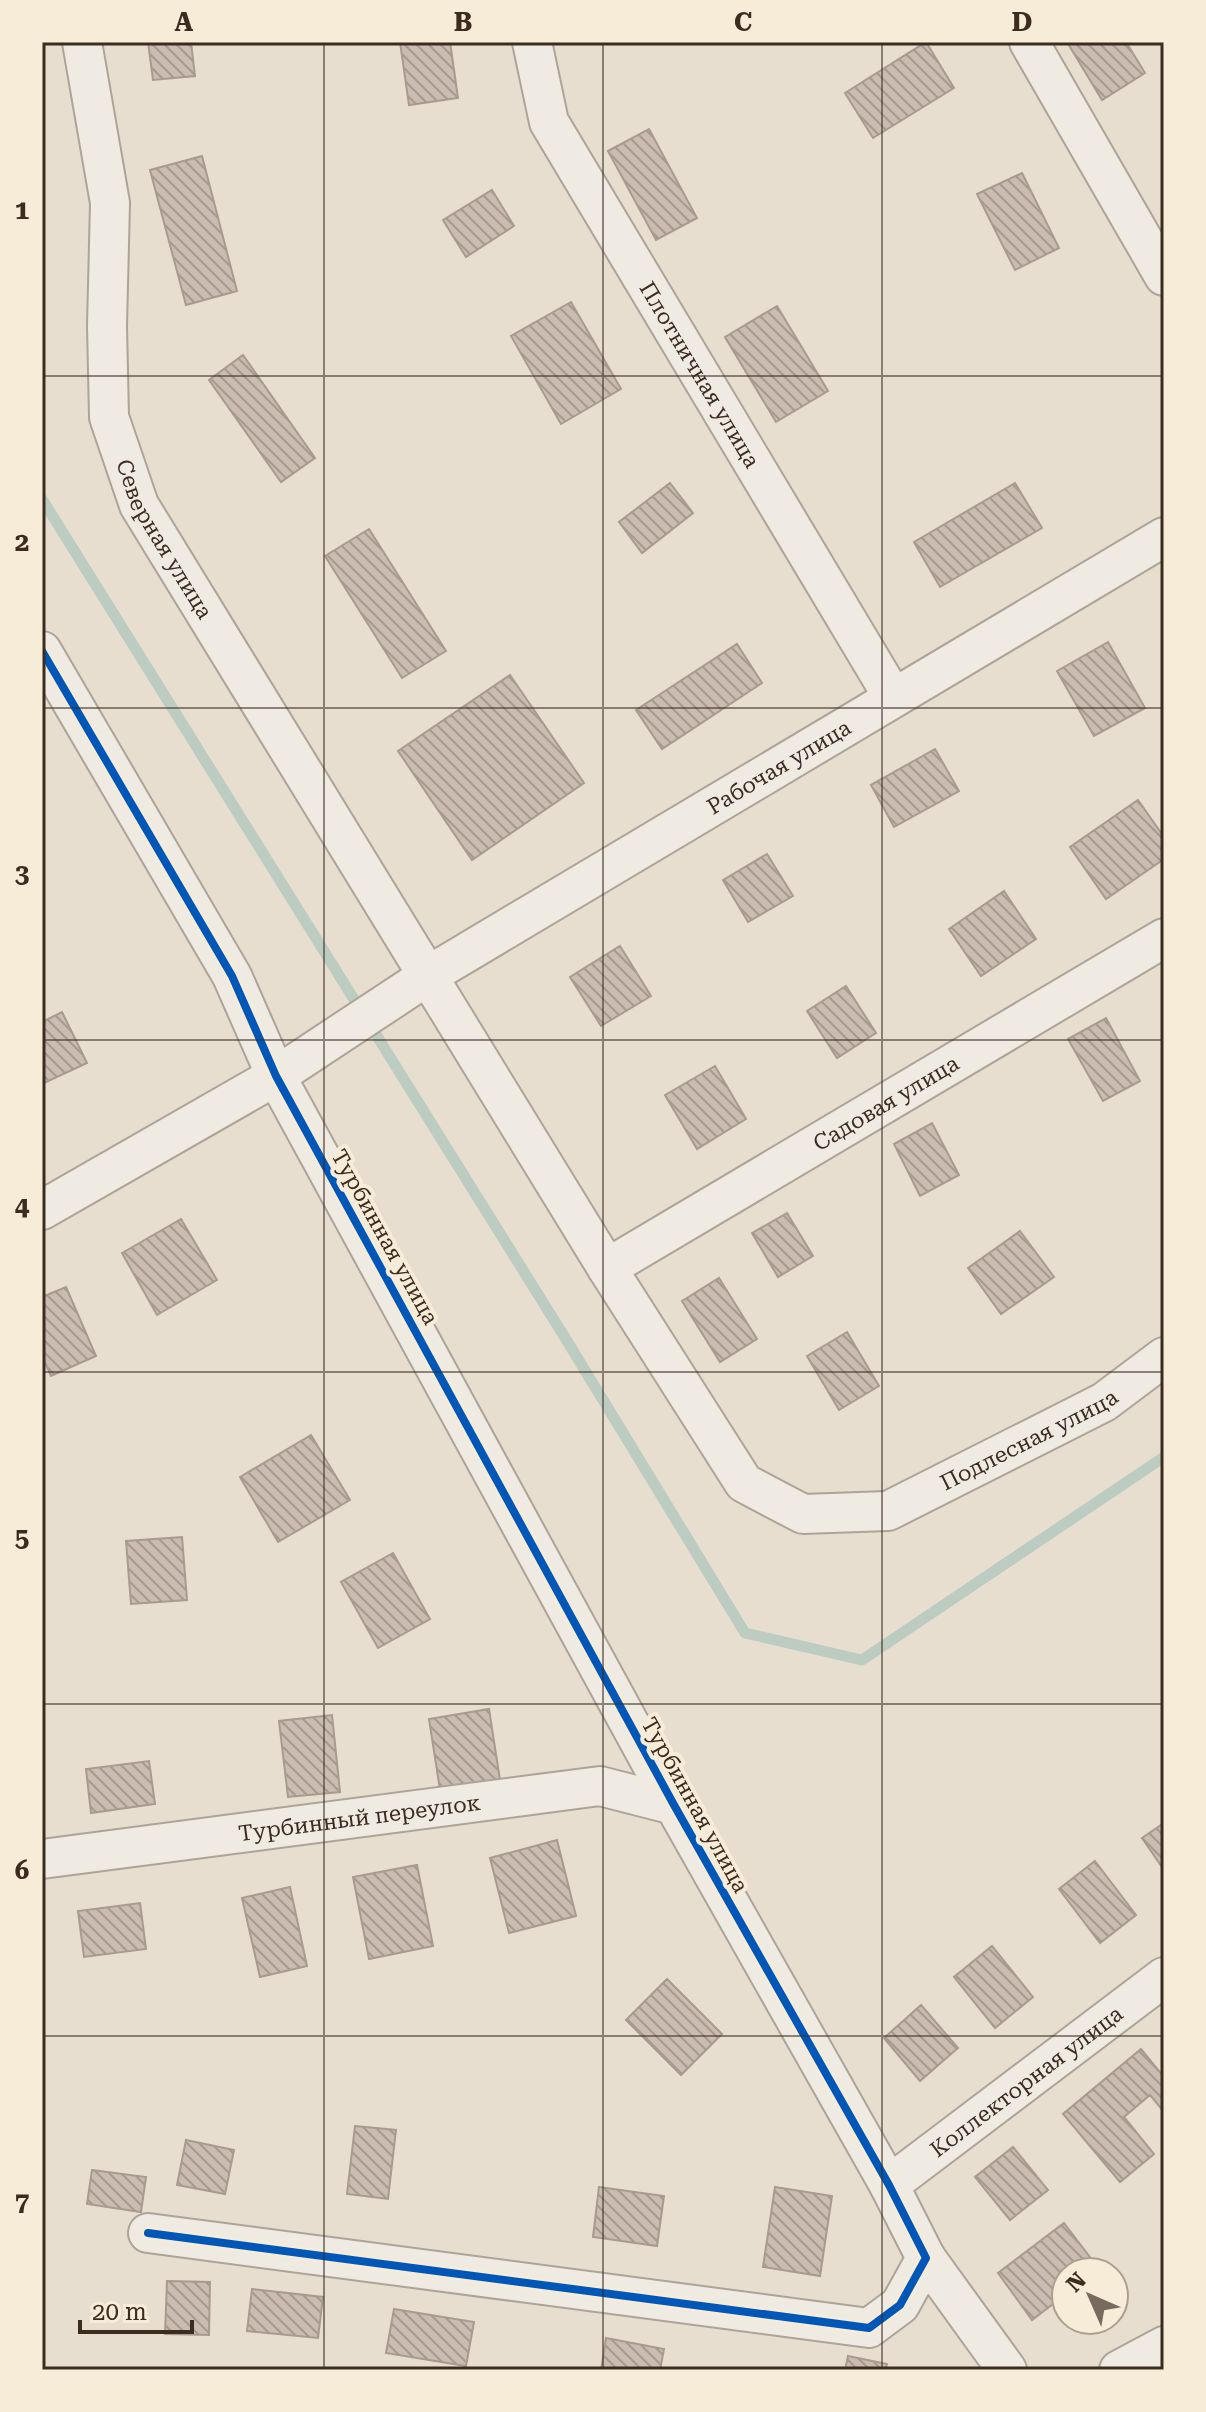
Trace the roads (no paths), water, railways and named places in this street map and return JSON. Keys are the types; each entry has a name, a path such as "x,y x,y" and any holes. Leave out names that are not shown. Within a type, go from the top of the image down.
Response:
{"street":[{"name":"Северная улица","path":"82,42 110,203 107,326 109,417 139,505 607,1268 744,1483 803,1514 888,1511"},
{"name":"Плотничная улица","path":"532,42 549,122 893,697"},
{"path":"1029,42 1164,276"},
{"name":"Рабочая улица","path":"42,1210 276,1076 429,975 1164,537"},
{"name":"Турбинная улица","path":"42,651 232,976 276,1076 674,1805 889,2185 926,2258 1007,2370"},
{"name":"Садовая улица","path":"607,1268 1164,938"},
{"name":"Подлесная улица","path":"888,1511 1104,1402 1164,1357"},
{"name":"Турбинный переулок","path":"42,1859 600,1786 674,1805"},
{"name":"Коллекторная улица","path":"889,2185 1164,1977"},
{"path":"148,2233 869,2328 900,2305 926,2258"},
{"path":"1119,2370 1164,2346"}],"waterway":[{"path":"42,499 564,1336 745,1633 862,1660 1164,1457"}]}
